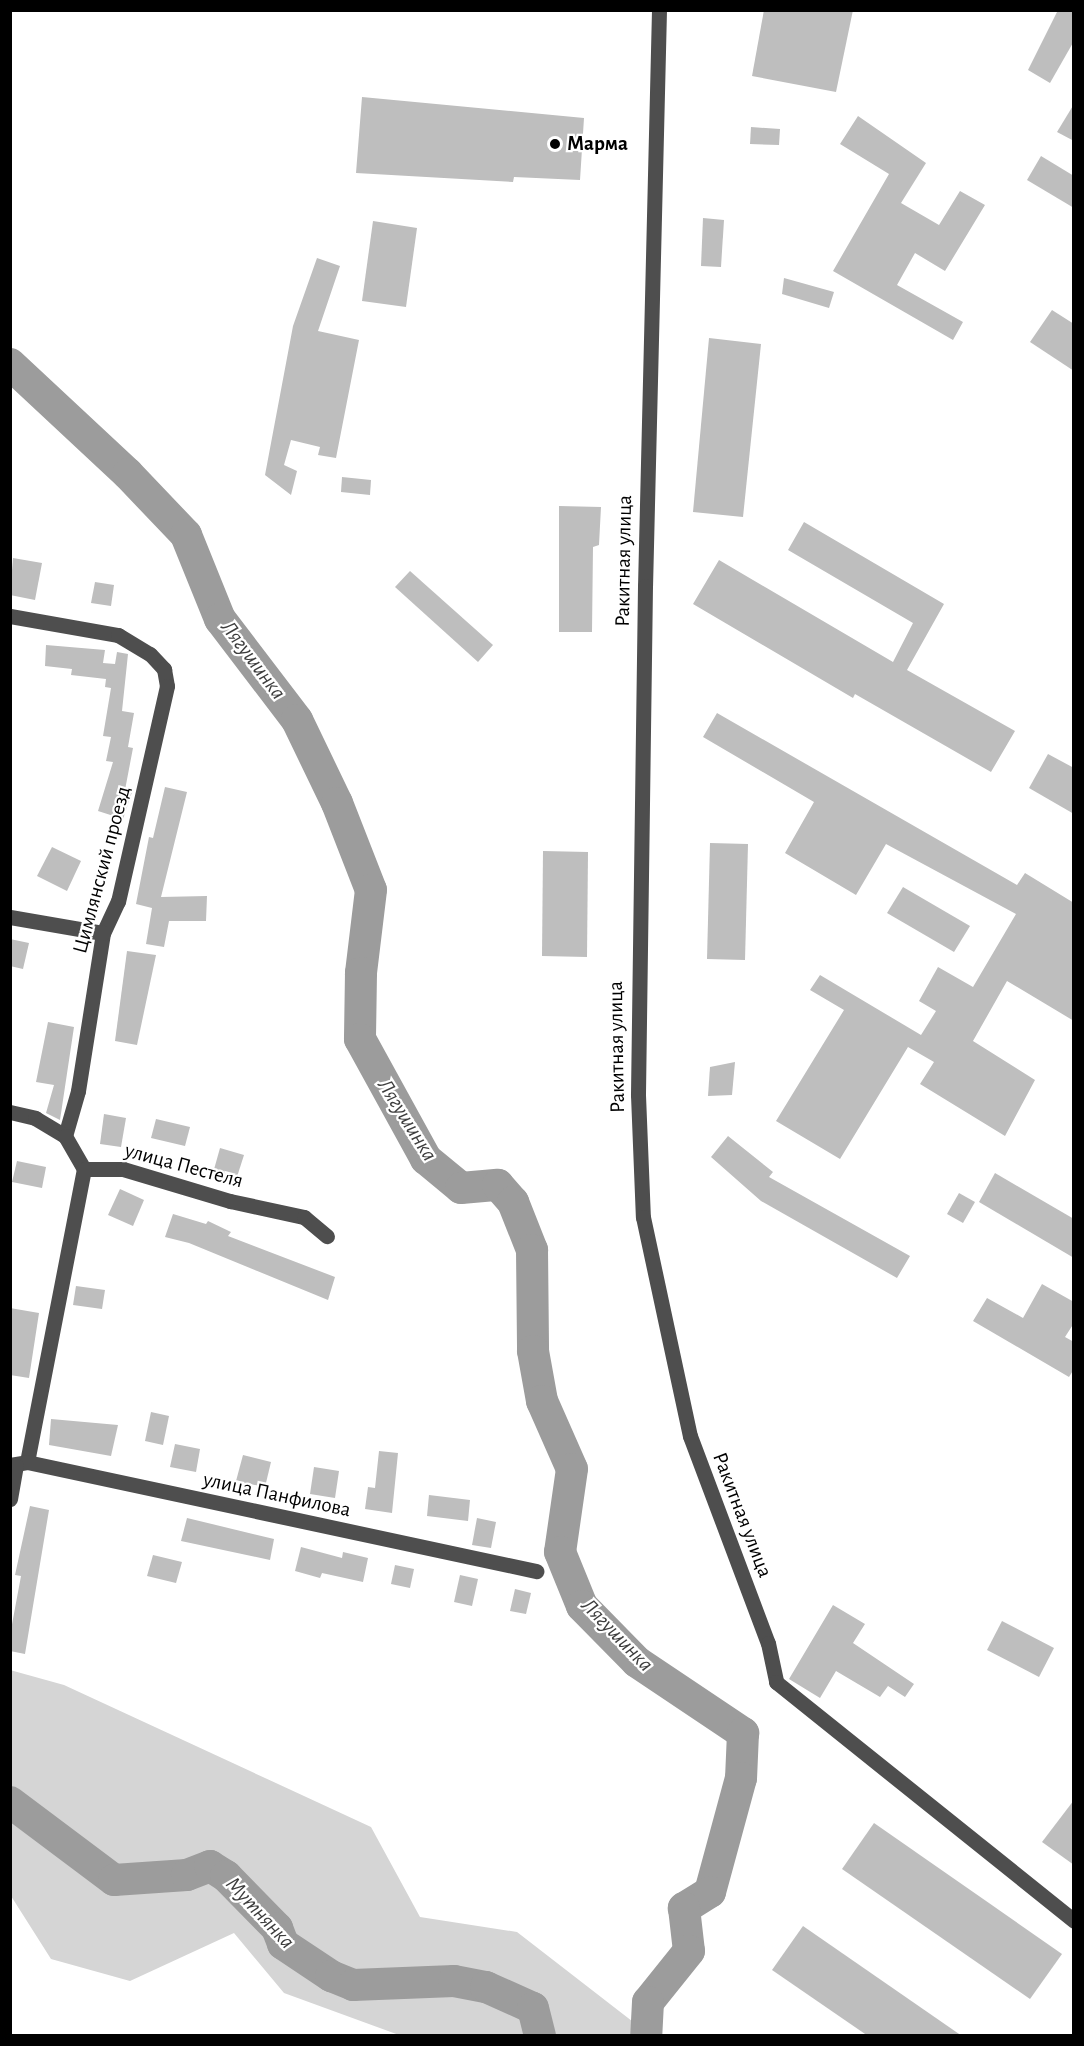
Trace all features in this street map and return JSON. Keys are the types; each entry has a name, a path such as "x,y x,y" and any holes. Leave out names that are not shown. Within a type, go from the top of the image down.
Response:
{"street":[{"name":"Ракитная улица","path":"659,10 637,965 638,1095 643,1216 690,1436 768,1643 776,1682 1074,1921"},
{"name":"Цимлянский проезд","path":"10,616 117,635 150,654 164,669 167,686 118,901 103,933 78,1091 65,1136"},
{"path":"10,917 103,933"},
{"path":"10,1112 35,1118 65,1136 84,1169 10,1499"},
{"name":"улица Пестеля","path":"84,1169 123,1169 230,1201 304,1217 327,1236"},
{"name":"улица Панфилова","path":"18,1464 536,1571"}],"shaded area":[{"path":"10,1670 64,1685 371,1827 420,1917 517,1932 650,2035 399,2035 284,1993 234,1933 130,1981 51,1959 11,1896"}],"building":[{"path":"764,10 853,10 836,92 752,76"},
{"path":"1058,10 1074,10 1074,41 1050,83 1028,70"},
{"path":"362,97 584,118 580,180 514,177 513,182 356,173"},
{"path":"1074,104 1074,141 1057,132"},
{"path":"858,116 926,163 901,203 939,225 960,191 985,205 945,271 915,253 897,285 963,322 953,340 833,271 889,174 840,144"},
{"path":"751,127 780,129 779,145 750,144"},
{"path":"1041,156 1074,176 1074,208 1027,180"},
{"path":"703,218 724,220 721,267 701,266"},
{"path":"373,221 417,228 406,307 362,301"},
{"path":"317,258 340,266 318,331 359,340 336,458 318,455 320,447 291,440 284,465 297,471 291,495 265,475 293,326"},
{"path":"784,278 834,292 829,308 782,294"},
{"path":"1052,310 1074,324 1074,371 1030,342"},
{"path":"709,338 761,344 743,517 693,512"},
{"path":"342,477 371,480 370,495 341,492"},
{"path":"559,506 601,507 599,545 593,547 592,632 559,632"},
{"path":"804,522 944,604 907,670 1015,731 991,772 855,694 853,698 693,604 719,560 893,662 913,623 788,550"},
{"path":"13,558 42,563 35,600 10,595"},
{"path":"410,571 493,645 478,662 395,587"},
{"path":"95,582 114,585 111,606 91,603"},
{"path":"46,645 105,650 103,663 115,664 117,652 128,654 122,711 134,713 128,747 133,748 125,790 132,792 123,819 98,811 113,762 106,761 111,737 103,736 111,688 105,687 106,679 71,675 72,669 45,666"},
{"path":"717,713 1017,885 1025,873 1074,903 1074,1021 1007,981 973,1041 1035,1080 1005,1136 920,1084 934,1062 908,1047 840,1159 776,1121 844,1010 810,990 820,975 921,1035 936,1011 919,1001 938,967 973,987 1016,914 886,844 856,895 785,853 814,802 703,737"},
{"path":"1048,754 1074,768 1074,814 1029,788"},
{"path":"165,787 187,792 161,897 207,896 206,921 169,921 164,947 146,944 152,908 136,904 149,837 153,838"},
{"path":"710,843 748,844 745,960 707,959"},
{"path":"52,847 81,861 67,891 37,876"},
{"path":"543,851 588,852 587,957 542,956"},
{"path":"903,887 970,926 954,952 887,913"},
{"path":"10,939 29,943 23,969 10,966"},
{"path":"127,951 156,955 137,1045 115,1041"},
{"path":"48,1022 74,1027 60,1120 46,1113 54,1085 36,1082"},
{"path":"735,1062 732,1095 708,1096 710,1067"},
{"path":"104,1114 126,1118 121,1147 100,1144"},
{"path":"156,1119 190,1127 185,1146 151,1138"},
{"path":"728,1136 773,1172 769,1177 910,1256 897,1278 761,1201 711,1157"},
{"path":"220,1148 244,1155 236,1180 213,1173"},
{"path":"17,1161 46,1167 42,1188 12,1182"},
{"path":"995,1173 1074,1219 1074,1258 979,1202"},
{"path":"120,1189 144,1200 133,1226 108,1215"},
{"path":"959,1193 975,1202 963,1223 947,1214"},
{"path":"173,1214 206,1224 208,1221 231,1232 228,1236 335,1277 328,1300 189,1243 165,1237"},
{"path":"1042,1284 1074,1302 1074,1323 1065,1337 1074,1342 1074,1369 1069,1377 973,1321 987,1298 1023,1318"},
{"path":"76,1286 105,1290 102,1309 73,1305"},
{"path":"10,1308 39,1313 29,1378 10,1375"},
{"path":"151,1412 169,1416 163,1445 145,1441"},
{"path":"51,1419 118,1425 111,1456 49,1445"},
{"path":"175,1444 200,1449 196,1472 170,1467"},
{"path":"379,1451 398,1453 392,1513 365,1509 368,1487 375,1488"},
{"path":"243,1455 271,1462 265,1487 236,1481"},
{"path":"314,1467 339,1471 335,1498 310,1494"},
{"path":"429,1495 470,1500 468,1521 427,1516"},
{"path":"30,1506 49,1510 25,1654 10,1651 10,1635 21,1576 15,1575"},
{"path":"187,1518 274,1539 270,1560 181,1541"},
{"path":"477,1518 496,1522 491,1548 472,1545"},
{"path":"301,1547 342,1558 343,1552 368,1558 363,1582 322,1573 320,1578 295,1571"},
{"path":"153,1555 182,1562 176,1583 147,1576"},
{"path":"395,1565 414,1569 410,1588 391,1584"},
{"path":"460,1575 478,1579 472,1606 454,1602"},
{"path":"515,1589 531,1593 526,1614 510,1611"},
{"path":"833,1605 865,1624 853,1643 914,1684 905,1697 888,1686 880,1697 836,1671 820,1698 789,1679"},
{"path":"1002,1621 1054,1648 1039,1677 987,1650"},
{"path":"1074,1800 1074,1865 1042,1842"},
{"path":"874,1823 1062,1954 1030,1999 842,1869"},
{"path":"803,1926 962,2036 868,2036 772,1970"}],"waterway":[{"name":"Лягушинка","path":"10,364 128,474 186,535 220,619 297,720 337,803 371,890 361,973 360,1039 426,1159 461,1188 498,1185 513,1202 532,1250 533,1351 542,1401 572,1469 560,1552 582,1606 637,1662 743,1733 741,1778 710,1892 684,1908 689,1951 648,2002 646,2036"},
{"name":"Мутнянка","path":"10,1802 114,1880 187,1875 210,1866 226,1876 277,1928 283,1944 331,1976 353,1985 454,1981 486,1987 533,2008 540,2036"}],"place":[{"name":"Марма","path":"555,144"}]}
